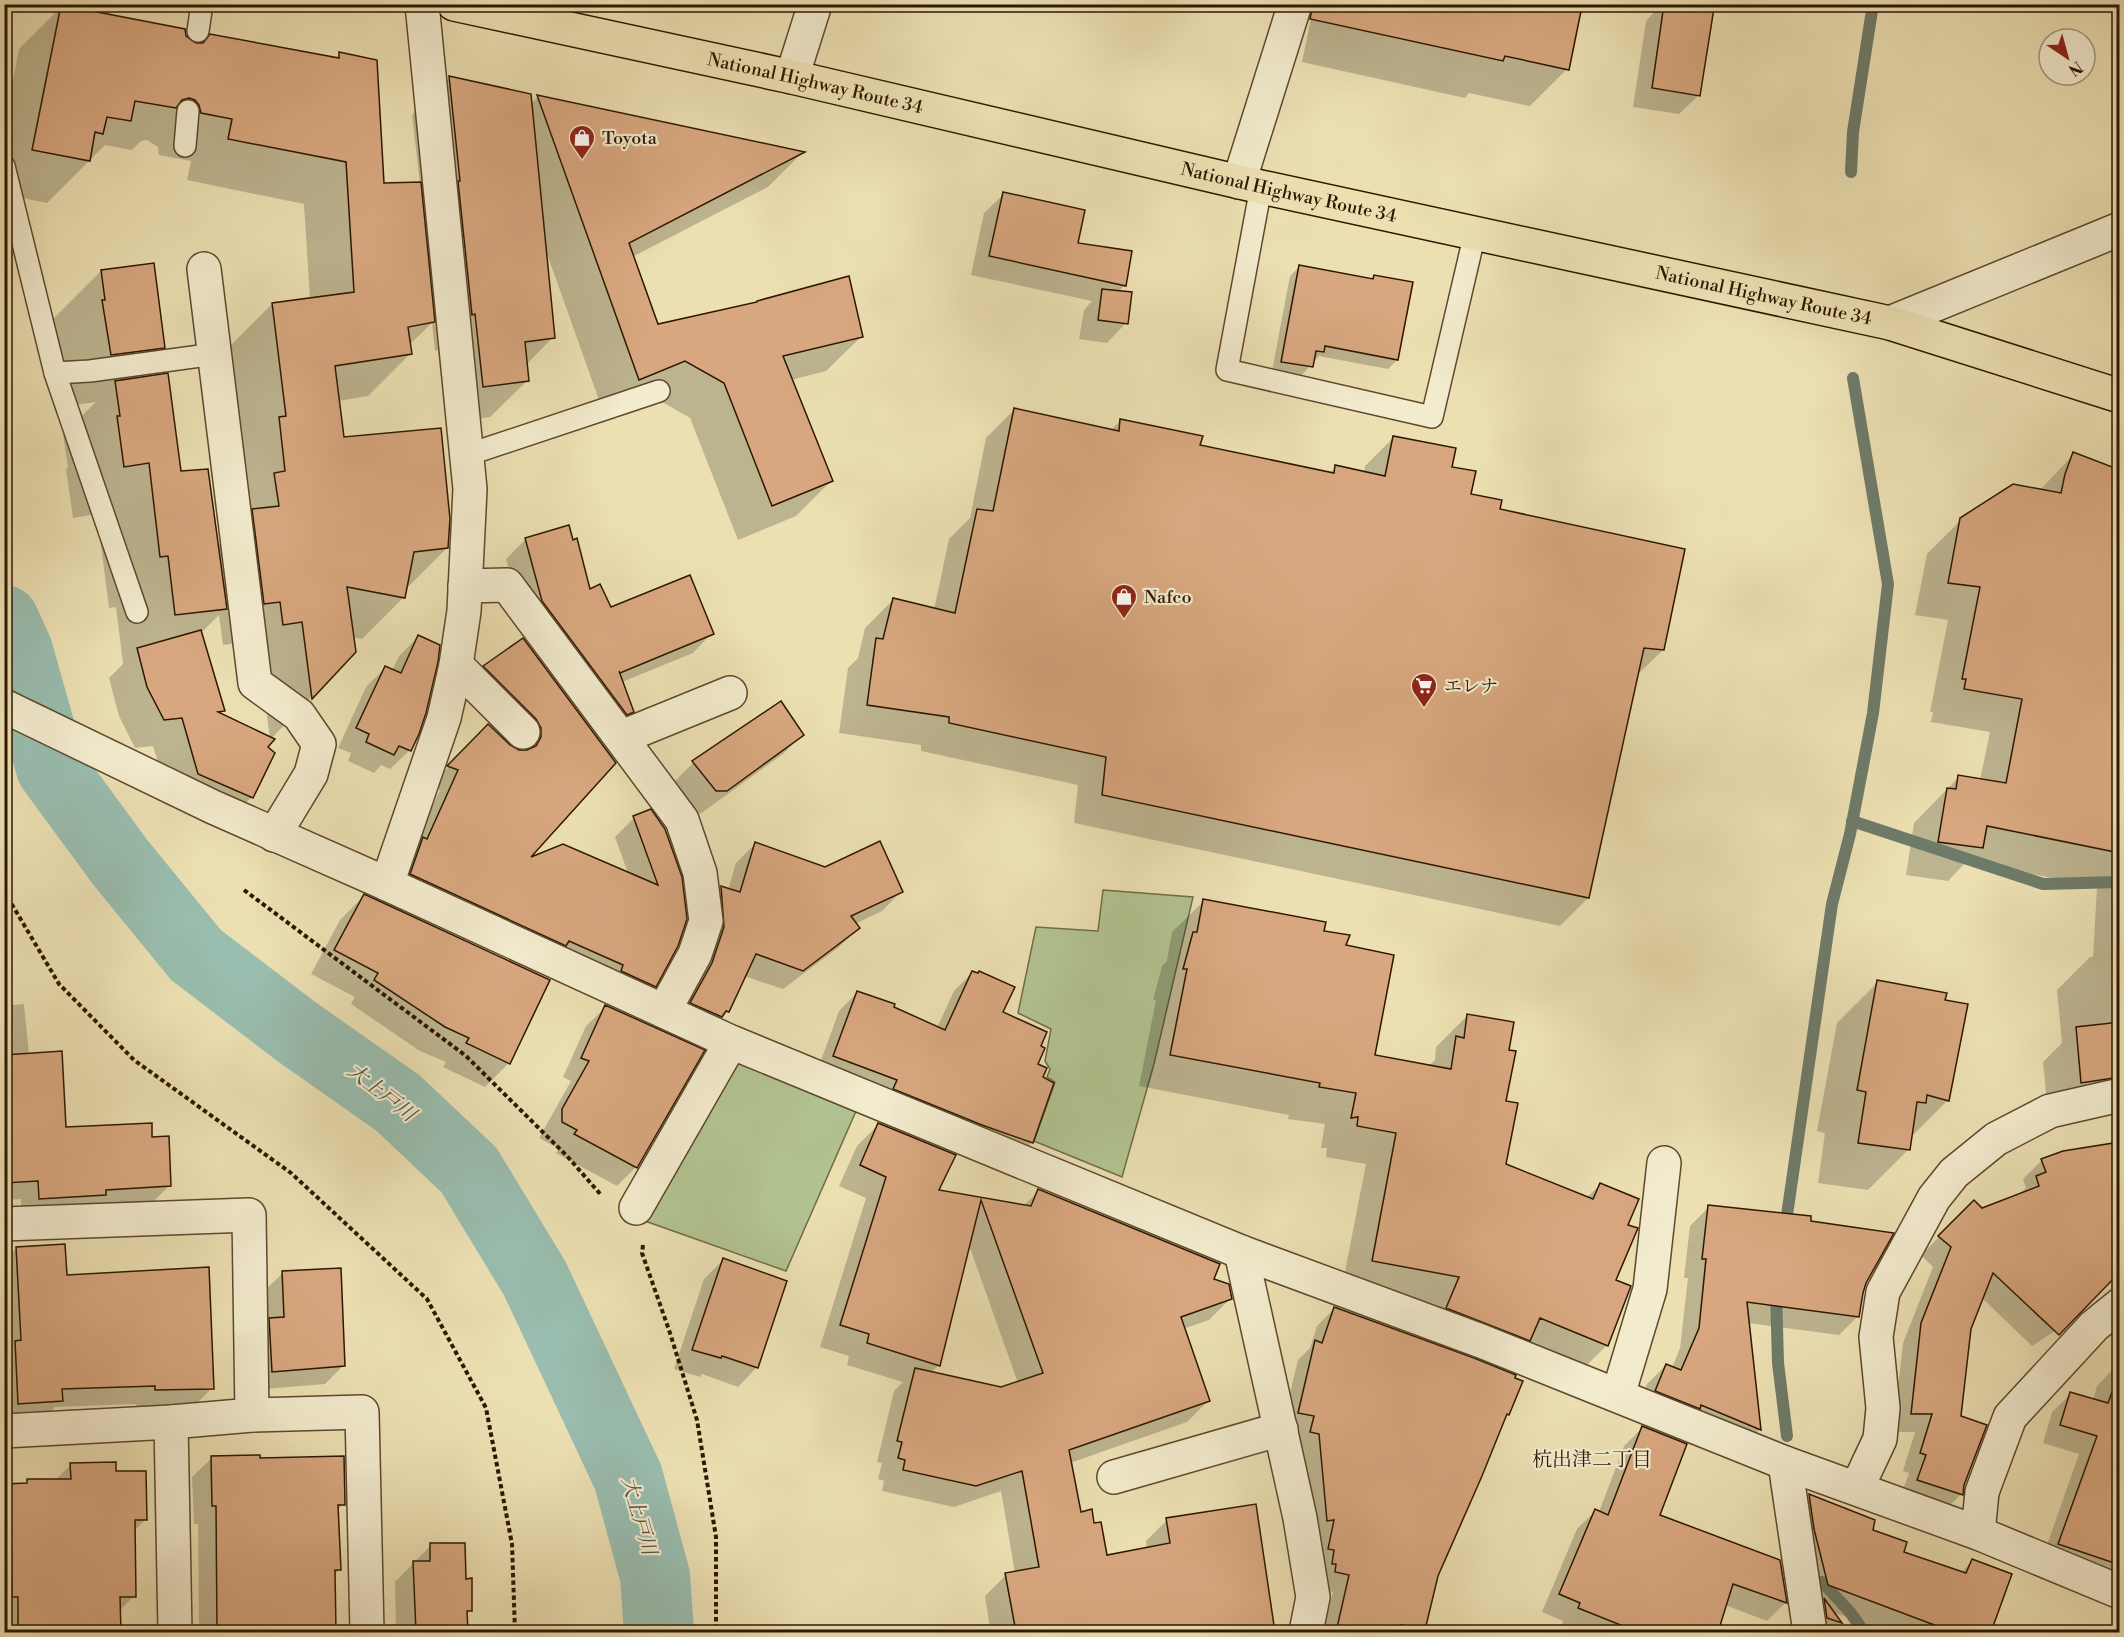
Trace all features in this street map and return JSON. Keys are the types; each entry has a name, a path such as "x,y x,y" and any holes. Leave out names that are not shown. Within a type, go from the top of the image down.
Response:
{"highway":[{"name":"National Highway Route 34","path":"454,4 792,77 1250,184 1890,323 2120,396"}],"street":[{"path":"387,884 444,718 456,665 464,611 470,489 422,4"},
{"path":"792,77 815,4"},
{"path":"1250,184 1295,4"},
{"path":"1890,323 2120,229"},
{"path":"204,269 255,683 299,715 319,744 311,774 274,835"},
{"path":"465,586 507,585 682,820 700,873 706,921 695,954 664,1011"},
{"path":"456,665 523,732"},
{"path":"622,737 730,693"},
{"path":"4,706 213,807 731,1042 1241,1252 1481,1341 1785,1463 1978,1533 2120,1592"},
{"path":"620,1204 731,1042"},
{"path":"1857,1488 1880,1438 1883,1408 1876,1336 1883,1292 1934,1198 1954,1173 1996,1139 2050,1111 2120,1095"},
{"path":"1618,1395 1650,1289 1664,1163"},
{"path":"4,1224 249,1215 252,1414"},
{"path":"1241,1252 1300,1518 1313,1597 1306,1632"},
{"path":"1978,1533 1982,1492 2010,1417 2094,1326 2120,1305"},
{"path":"4,1431 171,1422 252,1414 362,1412 367,1632"},
{"path":"171,1422 174,1632"},
{"path":"1114,1477 1281,1429"},
{"path":"1785,1463 1810,1632"}],"lane":[{"path":"198,31 202,4"},
{"path":"185,146 188,111"},
{"path":"4,166 56,373 137,612"},
{"path":"1250,184 1227,370 1432,417 1475,233"},
{"path":"56,373 90,371 215,354"},
{"path":"467,454 659,391"}],"path":[{"path":"244,890 466,1056 567,1156 620,1204"},
{"path":"4,891 59,984 135,1060 291,1173 426,1299 486,1408 512,1544 515,1632"},
{"path":"644,1243 642,1253 697,1420 716,1537 716,1632"}],"green space":[{"path":"1103,890 1193,897 1154,1064 1122,1177 1034,1141 1055,1082 1047,1077 1050,1069 1045,1061 1051,1029 1018,1013 1036,927 1098,931"},
{"path":"740,1054 856,1111 786,1271 645,1221"}],"building":[{"path":"1313,4 1554,4 1581,11 1569,70 1505,56 1503,61 1310,19"},
{"path":"1664,4 1693,4 1714,8 1700,96 1652,88"},
{"path":"61,5 185,29 186,36 196,43 203,43 210,34 339,58 339,52 377,60 384,183 421,182 435,322 408,327 412,354 335,366 344,437 441,428 450,519 448,548 414,552 405,598 347,587 356,652 312,699 302,622 283,625 280,602 264,604 252,509 279,506 274,473 285,471 279,417 286,416 272,303 354,292 346,162 228,139 232,119 201,113 195,100 189,98 182,100 176,108 135,101 131,121 107,117 103,134 95,132 90,161 32,150"},
{"path":"449,76 531,94 555,338 525,342 529,381 483,387 475,314 472,315"},
{"path":"537,95 805,152 629,243 658,324 757,302 849,276 863,337 783,356 833,481 772,506 724,383 685,361 639,380"},
{"path":"1003,192 1085,210 1078,243 1132,251 1126,286 989,256"},
{"path":"154,263 165,348 111,355 102,300 105,300 101,270"},
{"path":"1299,265 1373,279 1374,275 1413,282 1398,360 1325,346 1324,352 1316,351 1313,367 1281,362"},
{"path":"1102,289 1132,292 1128,324 1098,320"},
{"path":"168,373 181,471 208,469 227,609 175,615 168,556 160,557 149,463 124,467 115,381"},
{"path":"1014,408 1119,431 1120,419 1203,436 1200,445 1334,473 1335,465 1385,476 1393,436 1456,448 1452,467 1476,471 1471,494 1502,500 1500,509 1685,549 1664,650 1644,648 1589,898 1102,795 1106,757 949,723 949,717 867,705 876,638 883,639 893,598 955,613 977,509 993,511"},
{"path":"2073,452 2120,470 2120,853 1987,826 1983,848 1938,842 1947,788 1956,789 1958,775 2006,783 2022,699 1964,689 1966,679 1962,679 1980,587 1948,583 1960,518 2013,484 2061,493"},
{"path":"569,525 573,540 577,538 590,589 600,584 611,607 690,575 714,634 620,673 619,671 634,712 627,715 542,601 525,538"},
{"path":"201,630 225,711 218,712 275,739 268,747 275,753 253,798 198,774 182,718 164,720 147,687 137,648"},
{"path":"418,635 440,645 438,662 426,713 411,751 399,746 394,755 366,742 369,734 356,728 385,666 401,673"},
{"path":"523,638 616,763 531,857 563,844 658,885 633,816 651,809 665,829 682,877 687,919 678,946 656,987 621,971 623,965 569,941 566,946 410,874 423,837 427,839 458,770 447,766 488,724 510,745 519,750 527,750 536,746 541,737 541,728 536,719 483,666"},
{"path":"781,701 804,735 727,791 716,791 692,761"},
{"path":"880,841 903,892 851,916 860,928 803,971 756,954 729,1012 726,1011 722,1017 690,1003 712,963 724,927 721,886 740,892 755,842 825,867"},
{"path":"364,894 550,980 510,1064 466,1043 469,1038 445,1027 374,980 378,973 334,950"},
{"path":"1203,899 1326,922 1324,931 1350,935 1346,945 1394,955 1375,1055 1451,1069 1456,1036 1464,1038 1467,1014 1514,1022 1509,1050 1516,1051 1506,1101 1518,1103 1506,1164 1593,1199 1600,1183 1639,1199 1628,1225 1638,1228 1616,1280 1631,1286 1608,1346 1540,1318 1530,1341 1446,1308 1459,1277 1372,1261 1396,1133 1357,1126 1358,1117 1351,1118 1356,1093 1319,1087 1320,1083 1170,1055 1187,969 1183,969 1193,932 1197,932"},
{"path":"972,971 978,973 979,971 1015,987 1003,1012 1047,1032 1041,1046 1045,1048 1038,1064 1047,1068 1043,1077 1054,1083 1033,1143 893,1089 897,1080 833,1056 857,991 895,1004 894,1007 945,1030"},
{"path":"1877,980 1947,993 1945,1000 1968,1004 1949,1101 1927,1095 1926,1103 1917,1102 1910,1150 1858,1143 1866,1092 1857,1090"},
{"path":"605,1005 705,1050 637,1168 574,1134 577,1130 562,1122 562,1109 589,1061 581,1058"},
{"path":"2120,1022 2120,1077 2081,1083 2076,1027"},
{"path":"62,1051 66,1127 152,1123 152,1137 169,1136 171,1186 106,1190 106,1195 39,1199 38,1181 4,1183 4,1055"},
{"path":"878,1123 956,1155 939,1190 1031,1206 1038,1189 1220,1264 1214,1279 1229,1284 1232,1299 1181,1317 1210,1401 1069,1450 1081,1512 1092,1509 1094,1523 1101,1522 1107,1555 1170,1543 1166,1518 1256,1504 1275,1632 1016,1632 1005,1573 1039,1567 1022,1471 976,1486 903,1470 905,1460 898,1458 902,1442 897,1441 915,1368 1001,1387 1043,1373 981,1200 940,1366 867,1343 869,1334 840,1325 886,1177 860,1165"},
{"path":"2120,1142 2120,1272 2059,1335 1993,1273 1971,1329 1961,1416 1987,1425 1964,1485 1963,1495 1917,1480 1926,1455 1920,1453 1932,1414 1911,1414 1921,1323 1951,1247 1938,1236 1974,1200 1982,1208 2039,1186 2036,1176 2046,1172 2041,1159 2063,1151"},
{"path":"1708,1205 1811,1216 1811,1221 1894,1233 1866,1283 1859,1317 1747,1302 1761,1430 1701,1405 1700,1409 1655,1391 1666,1364 1681,1370 1699,1328 1706,1259 1702,1259"},
{"path":"65,1244 67,1275 209,1267 214,1389 155,1390 155,1386 62,1389 63,1401 18,1404 15,1341 21,1340 16,1247"},
{"path":"723,1258 787,1281 758,1368 722,1356 721,1358 692,1350"},
{"path":"341,1268 345,1366 272,1372 269,1318 284,1317 282,1271"},
{"path":"1334,1307 1474,1358 1516,1375 1515,1378 1523,1381 1438,1576 1425,1630 1401,1625 1400,1632 1336,1632 1349,1575 1335,1572 1336,1564 1332,1564 1334,1550 1328,1549 1334,1520 1327,1521 1319,1434 1310,1432 1314,1416 1298,1413 1315,1340 1322,1343"},
{"path":"2115,1384 2120,1385 2120,1565 2058,1544 2097,1436 2060,1425 2070,1392 2108,1403"},
{"path":"1642,1426 1687,1444 1660,1515 1780,1560 1787,1603 1733,1584 1718,1632 1638,1632 1578,1608 1580,1603 1559,1594 1595,1509 1608,1515"},
{"path":"260,1455 260,1458 344,1456 345,1505 338,1505 341,1570 335,1570 336,1632 217,1632 216,1506 212,1506 211,1456"},
{"path":"116,1462 116,1471 146,1471 147,1520 135,1520 136,1597 120,1597 121,1632 18,1632 18,1597 12,1597 11,1523 4,1523 4,1484 27,1483 27,1479 71,1479 70,1463"},
{"path":"1809,1494 1875,1520 1873,1530 1907,1542 1904,1552 1966,1573 1972,1559 2012,1574 1991,1632 1934,1632 1937,1626 1828,1585 1814,1529"},
{"path":"430,1543 465,1543 466,1579 472,1578 472,1611 467,1611 468,1632 416,1632 413,1561 430,1561"},
{"path":"1824,1598 1842,1623 1827,1618"}],"waterway":[{"path":"1851,172 1853,132 1873,4"},
{"path":"1785,1229 1832,904 1850,834 1873,713 1888,584 1853,378"},
{"name":"大上戸川","path":"4,620 18,651 51,768 120,862 196,955 297,1032 398,1103 469,1170 535,1279 628,1477 655,1576 659,1632"},
{"path":"1852,821 2043,884 2120,882"},
{"path":"1776,1291 1778,1363 1787,1436"},
{"path":"1822,1582 1850,1612 1864,1632"}],"place":[{"name":"Toyota","path":"582,161"},
{"name":"Nafco","path":"1124,620"},
{"name":"エレナ","path":"1424,709"}],"district":[{"name":"杭出津二丁目","path":"1592,1460"}]}
